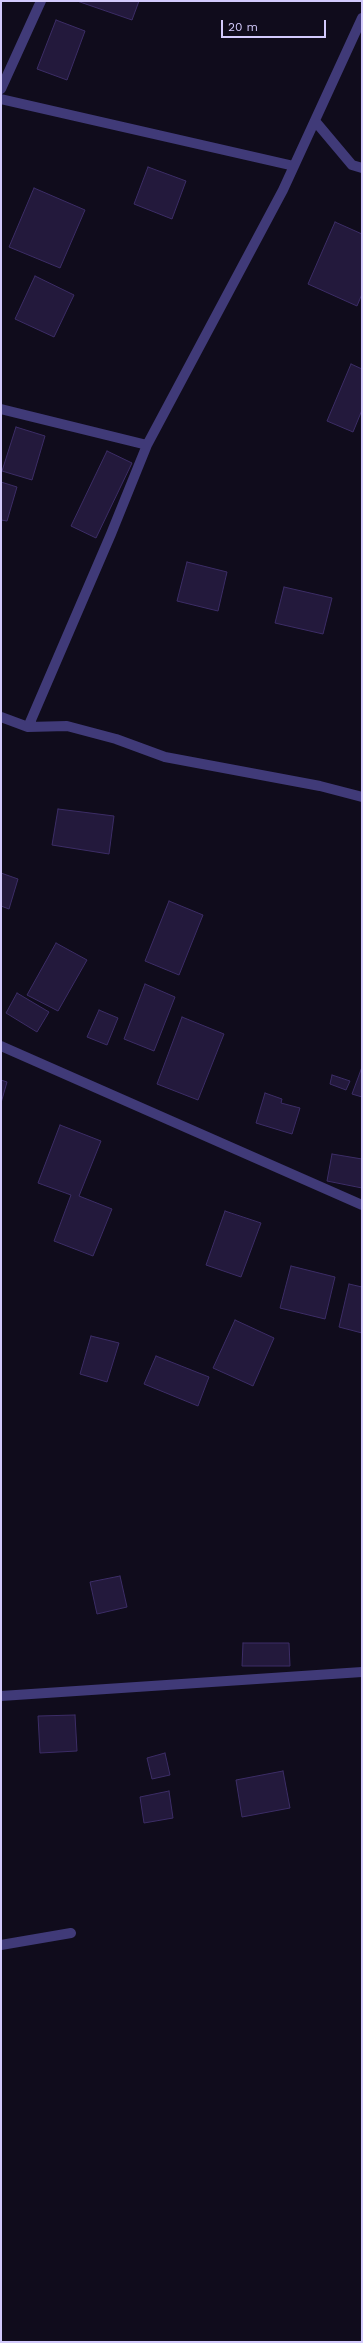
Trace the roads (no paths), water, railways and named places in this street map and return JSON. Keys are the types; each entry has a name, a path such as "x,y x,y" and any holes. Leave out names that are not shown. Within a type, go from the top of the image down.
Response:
{"street":[{"path":"1,89 41,1"},
{"path":"28,727 111,534 147,445 294,166 362,18"},
{"path":"1,99 294,166"},
{"path":"315,121 352,165 362,168"},
{"path":"1,410 147,445"},
{"path":"1,717 28,727 67,726 116,740 165,757 320,786 362,797"},
{"path":"1,1046 362,1206"},
{"path":"1,1696 362,1672"},
{"path":"1,1945 71,1933"}]}
